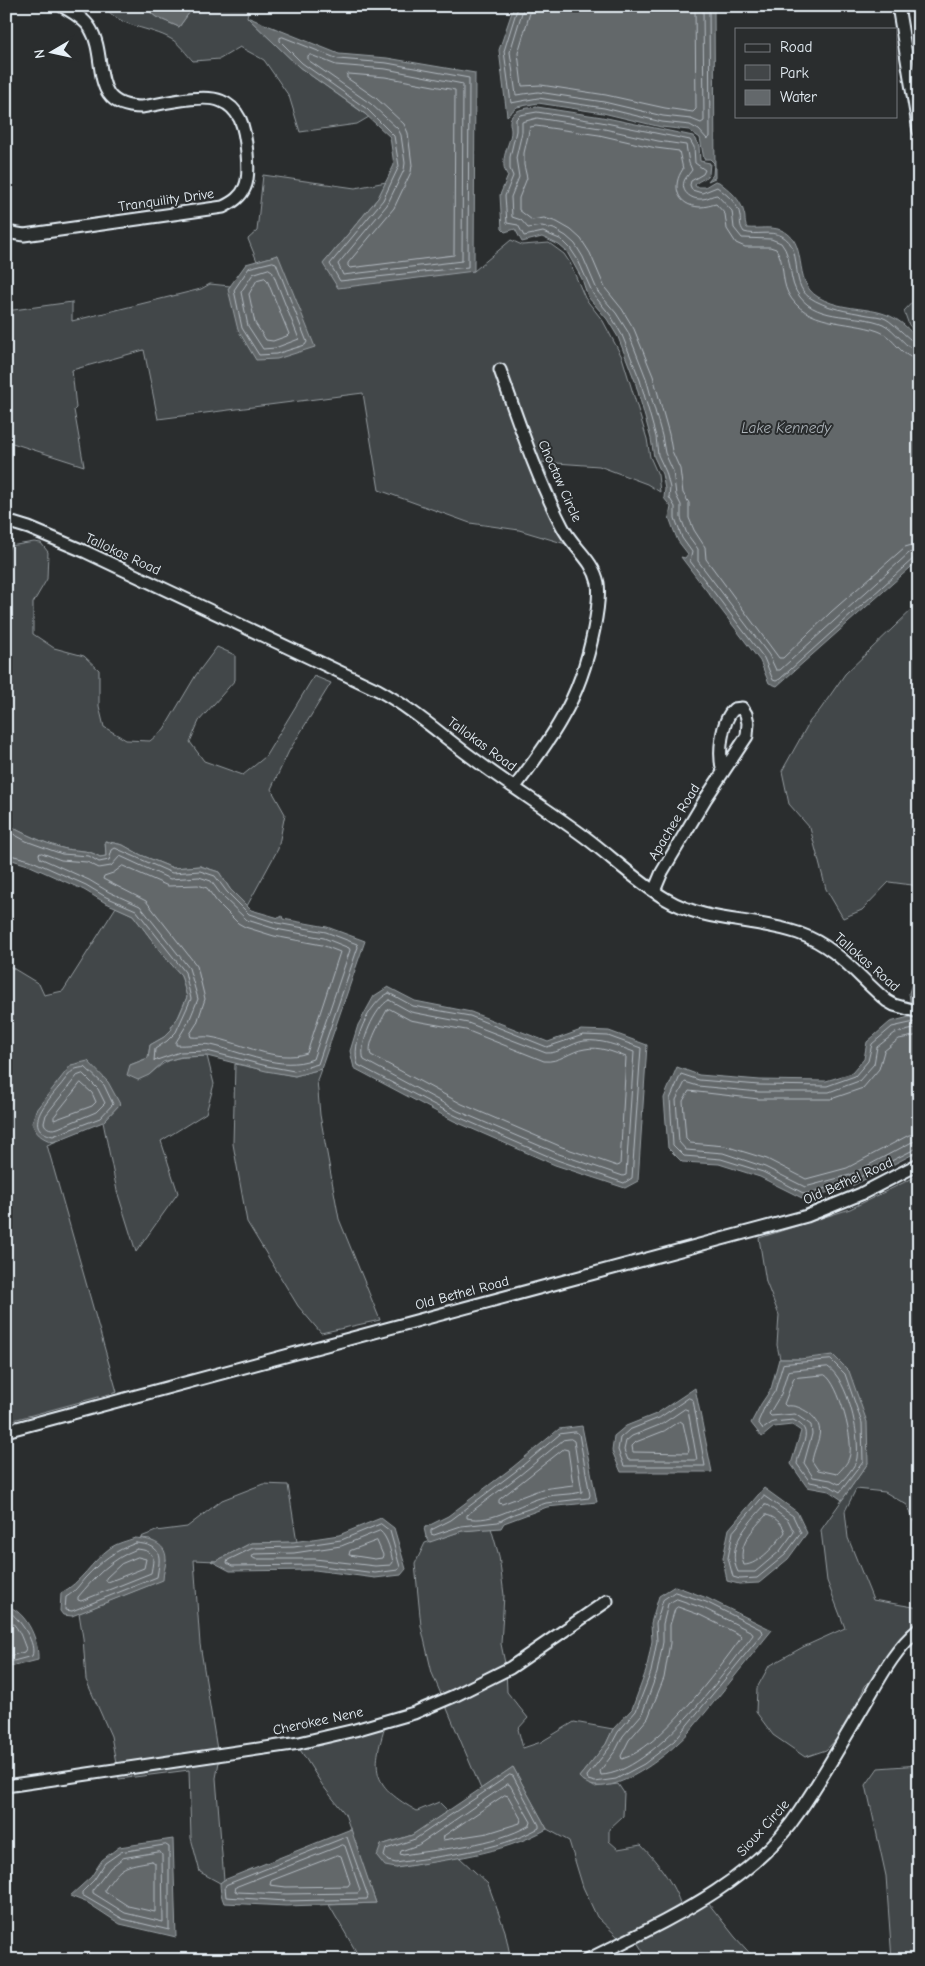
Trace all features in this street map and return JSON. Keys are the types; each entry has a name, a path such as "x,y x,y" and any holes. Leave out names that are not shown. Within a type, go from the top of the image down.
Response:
{"street":[{"name":"Tranquility Drive","path":"6,232 24,235 217,208 231,203 238,198 246,185 248,177 249,169 242,126 236,112 230,106 214,98 142,107 133,107 117,101 105,89 101,80 91,29 81,18 62,6"},
{"path":"898,6 919,131"},
{"name":"Choctaw Circle","path":"500,370 540,481 563,529 588,560 595,573 598,594 592,638 584,669 569,704 562,719 515,787"},
{"name":"Tallokas Road","path":"6,520 86,552 378,690 405,706 470,756 584,836 654,891 675,904 698,913 787,930 812,939 827,946 843,958 887,1001 919,1012"},
{"name":"Apachee Road","path":"654,891 662,872 747,736 748,723 742,708 734,708 727,716 720,757 724,771"},
{"name":"Old Bethel Road","path":"6,1431 807,1216 853,1198 919,1164"},
{"name":"Cherokee Nene","path":"6,1786 299,1743 355,1730 414,1713 461,1693 510,1668 607,1601"},
{"name":"Sioux Circle","path":"587,1960 674,1916 705,1898 738,1876 768,1850 800,1812 887,1666 903,1645 919,1629"}],"green space":[{"path":"104,6 143,6 156,17 179,27 194,6 249,6 247,17 299,67 369,117 357,124 300,132 289,96 264,60 240,47 220,59 193,61 174,41 163,35 118,19"},
{"path":"263,175 355,188 386,182 378,198 323,264 474,271 511,240 522,245 549,243 564,254 570,263 585,298 603,321 622,357 647,439 650,457 658,475 660,492 647,484 599,466 542,462 576,547 519,530 470,523 379,490 363,393 158,419 144,350 72,370 76,408 74,410 84,466 6,441 6,311 72,302 72,321 201,289 210,284 230,286 228,289 278,255 257,261 248,239 257,231"},
{"path":"919,295 919,336 909,325 904,311"},
{"path":"34,542 41,543 48,552 47,579 33,603 33,634 54,648 84,656 99,670 99,706 104,727 126,740 150,741 164,729 196,675 217,647 235,655 235,680 199,721 190,742 204,761 243,775 265,757 314,676 331,683 289,751 271,789 285,814 278,849 247,906 230,889 219,872 200,866 173,868 141,855 123,845 105,841 106,856 100,857 90,852 67,849 47,843 6,824 6,554 10,546"},
{"path":"919,603 919,893 912,885 889,882 862,910 843,918 826,889 810,828 789,804 782,771 810,721 845,674"},
{"path":"116,907 133,915 181,975 187,997 173,1029 150,1045 148,1058 130,1065 149,1075 164,1063 176,1058 207,1056 214,1084 206,1113 161,1141 178,1193 136,1252 117,1191 103,1122 120,1104 52,1142 62,1139 47,1145 117,1392 6,1422 6,964 39,984 44,995 63,991"},
{"path":"235,1064 295,1076 321,1069 317,1080 320,1115 339,1219 380,1320 321,1333 298,1306 247,1222 233,1144"},
{"path":"919,1175 919,1532 907,1505 885,1492 856,1489 845,1511 848,1538 873,1600 919,1608 919,1625 865,1686 845,1730 826,1750 805,1757 773,1735 756,1712 757,1688 769,1666 803,1647 845,1628 827,1581 821,1530 868,1463 800,1359 780,1359 777,1345 779,1315 766,1282 759,1238 850,1209"},
{"path":"263,1484 288,1485 297,1542 251,1543 216,1561 194,1560 200,1644 219,1762 216,1778 224,1880 220,1883 200,1872 191,1838 189,1770 119,1779 111,1736 86,1680 79,1613 162,1580 166,1559 150,1539 141,1537 156,1531 187,1527 222,1500"},
{"path":"491,1528 499,1556 504,1595 501,1644 506,1668 507,1692 528,1718 518,1729 523,1748 541,1742 574,1722 613,1729 606,1744 579,1777 594,1787 618,1784 624,1793 623,1816 609,1829 609,1841 618,1849 641,1845 672,1885 683,1913 705,1899 756,1960 648,1960 631,1932 619,1938 597,1917 583,1887 569,1841 547,1829 513,1767 481,1789 432,1673 421,1626 415,1564 425,1543 462,1531"},
{"path":"386,1724 378,1754 377,1766 379,1776 384,1785 391,1794 417,1811 439,1802 448,1811 412,1835 381,1845 396,1868 459,1857 488,1884 505,1931 511,1960 361,1960 329,1905 376,1903 345,1814 323,1786 299,1748"},
{"path":"919,1765 919,1960 892,1960 886,1876 866,1785 878,1768"}],"water":[{"path":"143,6 194,6 179,27 156,17"},
{"path":"514,6 714,6 715,178 708,181 713,175 714,163 710,159 704,159 700,138 689,130 661,127 603,113 538,103 517,107 507,116 499,50"},
{"path":"247,17 339,54 387,58 475,73 474,271 338,288 323,264 378,198 394,165 390,137 364,113 299,67"},
{"name":"Lake Kennedy","path":"537,107 602,117 693,136 699,146 700,161 710,163 709,174 706,178 696,183 696,187 705,187 715,181 719,182 740,203 747,228 777,229 790,235 798,252 805,281 810,290 818,297 845,307 884,314 896,319 908,329 919,343 919,560 777,686 769,683 760,661 681,557 685,558 688,554 678,541 669,517 671,507 664,498 665,489 662,474 654,457 635,381 618,337 607,319 588,297 582,279 567,252 559,245 542,237 522,242 515,229 505,232 502,229 500,195 508,176 505,170 504,159 511,131 510,120 517,111"},
{"path":"278,255 315,347 277,359 256,360 238,330 228,289 246,264"},
{"path":"6,824 47,843 67,849 90,852 100,857 106,856 105,841 123,845 141,855 173,868 200,866 219,872 230,889 251,910 279,918 282,916 283,919 327,927 365,941 321,1069 295,1076 266,1071 207,1056 181,1057 163,1062 149,1075 138,1080 127,1075 130,1065 148,1058 150,1045 164,1037 172,1029 171,1027 179,1016 187,997 181,975 133,915 104,902 84,890 28,865 6,858"},
{"path":"919,959 919,1008 911,1007 909,993"},
{"path":"388,987 415,1001 471,1012 548,1042 581,1030 609,1031 647,1045 638,1181 625,1188 555,1165 454,1121 354,1068 350,1051 358,1025 374,996"},
{"path":"919,1016 919,1151 854,1185 804,1199 760,1177 719,1164 682,1162 668,1148 664,1098 677,1067 699,1075 760,1080 826,1081 852,1073 864,1059 867,1042 890,1022"},
{"path":"88,1061 108,1082 120,1104 103,1122 53,1142 42,1137 37,1133 32,1123 36,1110 71,1065"},
{"path":"833,1355 849,1371 867,1422 868,1463 842,1500 829,1491 807,1487 791,1464 801,1431 792,1425 774,1427 762,1437 751,1423 771,1389 779,1359 800,1359"},
{"path":"695,1388 712,1472 621,1472 612,1451 614,1436 626,1426 656,1414"},
{"path":"582,1426 597,1502 547,1507 504,1523 501,1528 462,1531 430,1542 426,1537 424,1528 448,1516 513,1467 559,1429"},
{"path":"764,1488 797,1512 807,1533 788,1559 759,1583 739,1584 727,1581 723,1558 729,1529"},
{"path":"381,1518 394,1528 406,1569 401,1575 375,1578 315,1570 230,1571 211,1561 216,1561 251,1543 293,1542 339,1535"},
{"path":"135,1538 155,1542 163,1549 166,1559 163,1580 72,1616 63,1615 60,1611 61,1593 75,1584 110,1548"},
{"path":"675,1586 707,1598 772,1630 692,1729 668,1752 630,1778 615,1784 601,1786 589,1784 579,1777 606,1744 613,1729 632,1709 646,1671 652,1641 651,1623 659,1596"},
{"path":"10,1607 22,1616 31,1629 37,1645 38,1660 6,1668 6,1609"},
{"path":"513,1767 547,1829 511,1845 474,1855 435,1862 396,1868 385,1866 377,1856 381,1845 412,1835"},
{"path":"351,1829 376,1903 286,1906 224,1903 220,1883 224,1880"},
{"path":"173,1839 176,1937 120,1924 88,1903 70,1896 91,1877 102,1860 119,1847"}]}
